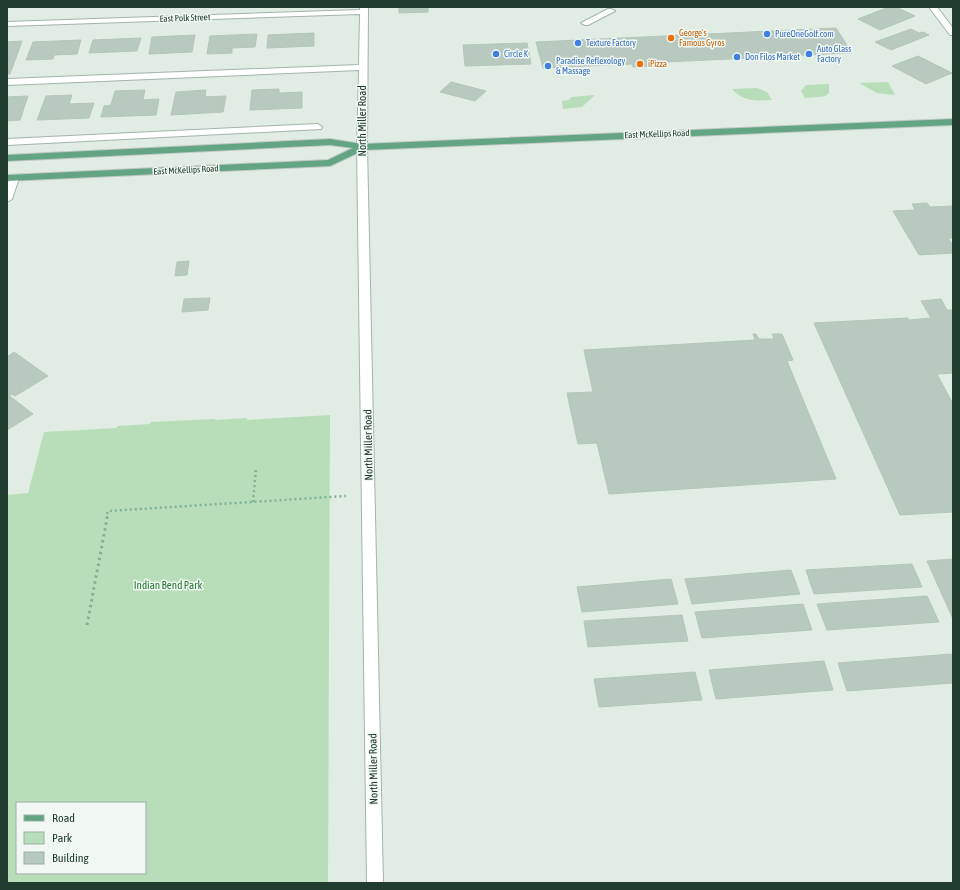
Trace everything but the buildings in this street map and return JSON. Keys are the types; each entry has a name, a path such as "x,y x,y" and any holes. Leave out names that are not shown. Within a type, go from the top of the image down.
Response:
{"main road":[{"name":"East McKellips Road","path":"7,158 330,142 362,147 953,122"},
{"name":"East McKellips Road","path":"10,178 330,163 362,147"}],"street":[{"path":"933,7 953,34"},
{"name":"East Polk Street","path":"7,24 364,10"},
{"name":"North Miller Road","path":"364,10 362,147 375,883"},
{"path":"585,23 611,12"},
{"path":"7,82 363,67"},
{"path":"7,142 318,127"},
{"path":"7,199 10,178"}],"path":[{"path":"253,502 256,469"},
{"path":"87,625 108,511 368,495"}],"green space":[{"path":"888,82 895,95 877,93 859,83"},
{"path":"829,84 829,93 825,96 805,98 801,91 806,85"},
{"path":"757,88 767,92 772,100 750,100 736,93 732,89"},
{"path":"595,95 582,107 563,109 562,101 568,100 572,97"},
{"name":"Indian Bend Park","path":"330,415 328,883 7,883 7,495 28,493 44,432 117,428 117,426 150,424 151,422 247,418 247,420"}],"place":[{"name":"PureOneGolf.com","path":"767,34"},
{"name":"George's Famous Gyros","path":"671,38"},
{"name":"Texture Factory","path":"578,43"},
{"name":"Circle K","path":"496,54"},
{"name":"Auto Glass Factory","path":"809,54"},
{"name":"Don Filos Market","path":"737,57"},
{"name":"iPizza","path":"640,64"},
{"name":"Paradise Reflexology & Massage","path":"548,66"}]}
